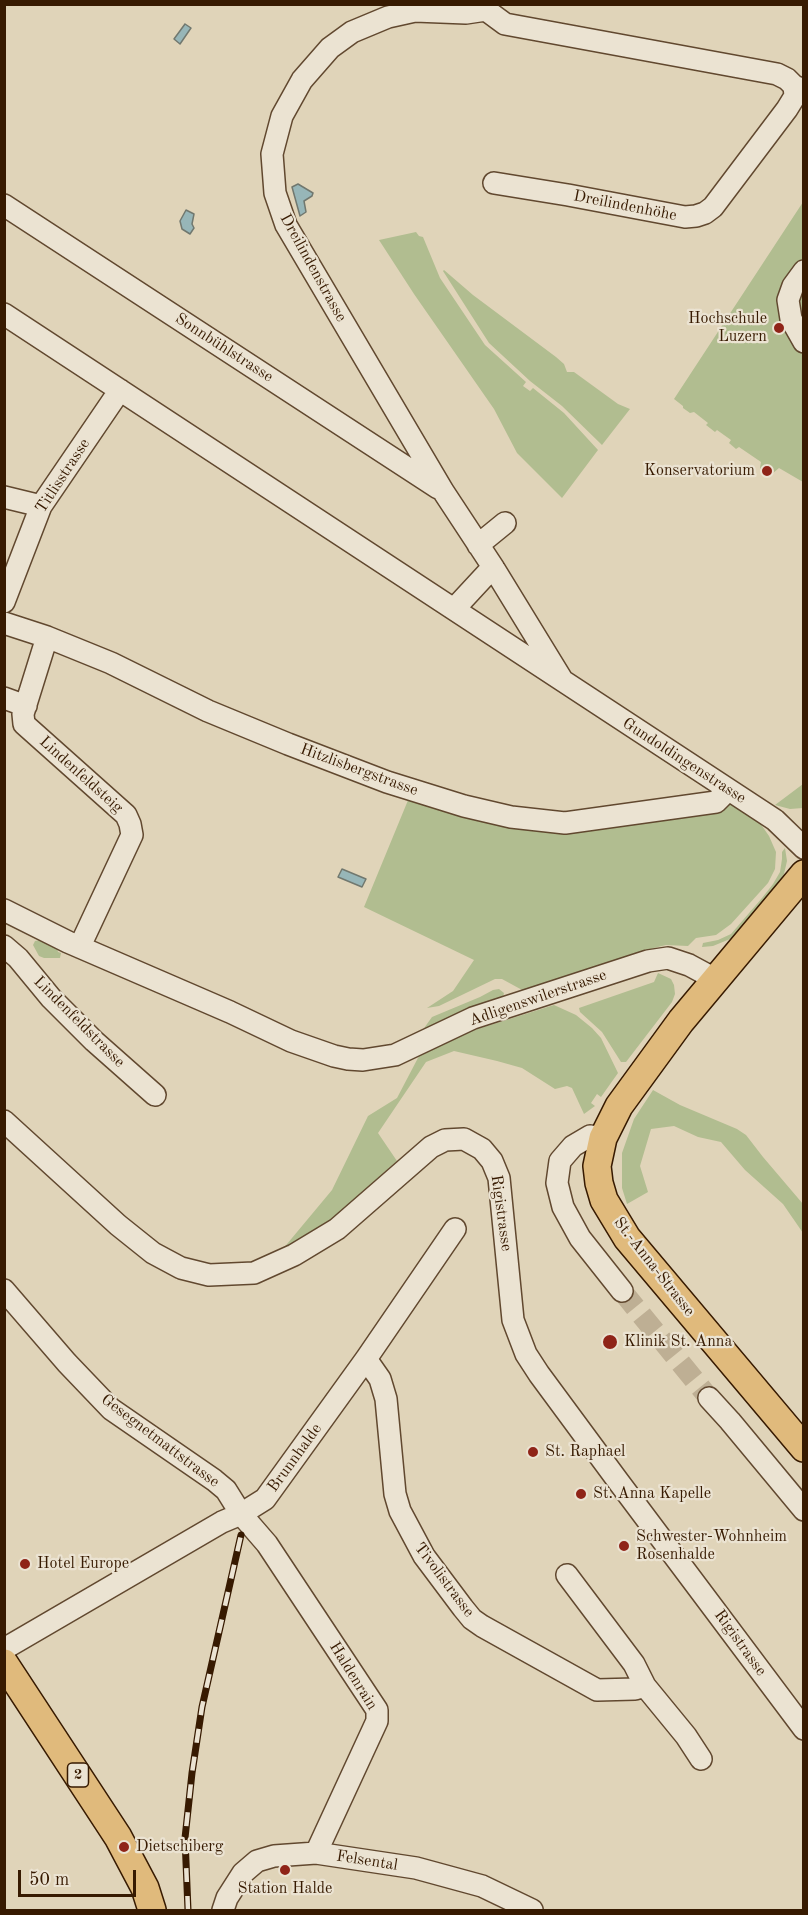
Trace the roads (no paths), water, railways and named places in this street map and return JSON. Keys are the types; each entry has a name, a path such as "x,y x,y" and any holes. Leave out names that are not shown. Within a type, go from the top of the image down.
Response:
{"main road":[{"path":"715,979 804,874"},
{"name":"St.-Anna-Strasse","path":"715,979 681,1021 615,1112 603,1138 597,1166 599,1183 604,1200 627,1238 804,1448"},
{"name":"2","path":"4,1663 118,1837 145,1888 152,1911"}],"street":[{"name":"Dreilindenstrasse","path":"561,678 443,491 286,225 275,193 272,154 282,116 302,80 330,48 384,11 466,14 493,7 505,24 777,74 799,88"},
{"name":"Dreilindenhöhe","path":"494,183 685,217 696,216 713,207 787,109 799,88"},
{"name":"Sonnbühlstrasse","path":"4,204 443,491"},
{"path":"804,271 793,286 788,300 791,319 804,342"},
{"path":"4,314 561,678"},
{"name":"Titlisstrasse","path":"4,602 41,506 120,390"},
{"path":"4,497 41,506"},
{"path":"478,545 505,523"},
{"path":"455,608 493,567"},
{"name":"Hitzlisbergstrasse","path":"4,623 47,637 111,663 208,711 288,744 387,782 464,806 502,815 566,823 716,802 728,790"},
{"path":"4,698 26,706 47,637"},
{"name":"Gundoldingenstrasse","path":"561,678 775,820 804,848"},
{"name":"Lindenfeldsteig","path":"26,706 23,714 24,724 73,779 126,815 130,824 132,835 80,946"},
{"name":"Adligenswilerstrasse","path":"4,910 291,1041 334,1056 363,1060 394,1056 473,1018 648,961 668,958 689,965 715,979"},
{"name":"Lindenfeldstrasse","path":"4,946 18,958 51,998 94,1041 155,1095"},
{"name":"Rigistrasse","path":"4,1121 117,1225 153,1253 181,1268 209,1275 254,1273 294,1256 337,1229 431,1148 445,1140 464,1139 482,1149 492,1161 500,1178 513,1320 526,1354 611,1472 804,1729"},
{"path":"603,1138 590,1136 573,1146 560,1161 557,1183 563,1207 580,1238 622,1291"},
{"name":"Brunnhalde","path":"4,1649 222,1522 241,1514 265,1498 366,1359 455,1229"},
{"name":"Gesegnetmattstrasse","path":"4,1290 67,1363 111,1409 214,1479 226,1490 241,1514"},
{"name":"Tivolistrasse","path":"366,1359 380,1379 386,1399 395,1494 399,1511 424,1556 467,1613 482,1626 597,1690 635,1689 645,1686"},
{"path":"709,1398 804,1510"},
{"name":"Haldenrain","path":"241,1514 267,1544 377,1710 377,1721 316,1853"},
{"path":"567,1575 634,1664 645,1686 686,1736 701,1759"},
{"name":"Felsental","path":"223,1911 227,1898 243,1873 257,1861 274,1856 316,1853 416,1869 482,1886 532,1911"}],"water":[{"path":"185,24 191,28 180,44 174,39"},
{"path":"298,184 313,193 304,201 306,212 300,216 292,187"},
{"path":"186,210 194,214 192,224 194,228 190,234 182,229 180,221"},
{"path":"342,869 366,879 362,887 338,877"}],"tunnel":[{"path":"622,1291 709,1398"}],"railway":[{"path":"188,1910 185,1838 192,1773 202,1707 241,1535"}],"place":[{"name":"Hochschule Luzern","path":"779,328"},
{"name":"Konservatorium","path":"767,471"},
{"name":"Klinik St. Anna","path":"610,1342"},
{"name":"St. Raphael","path":"533,1452"},
{"name":"St. Anna Kapelle","path":"581,1494"},
{"name":"Schwester-Wohnheim Rosenhalde","path":"624,1546"},
{"name":"Hotel Europe","path":"25,1564"},
{"name":"Dietschiberg","path":"124,1847"},
{"name":"Station Halde","path":"285,1870"}]}
